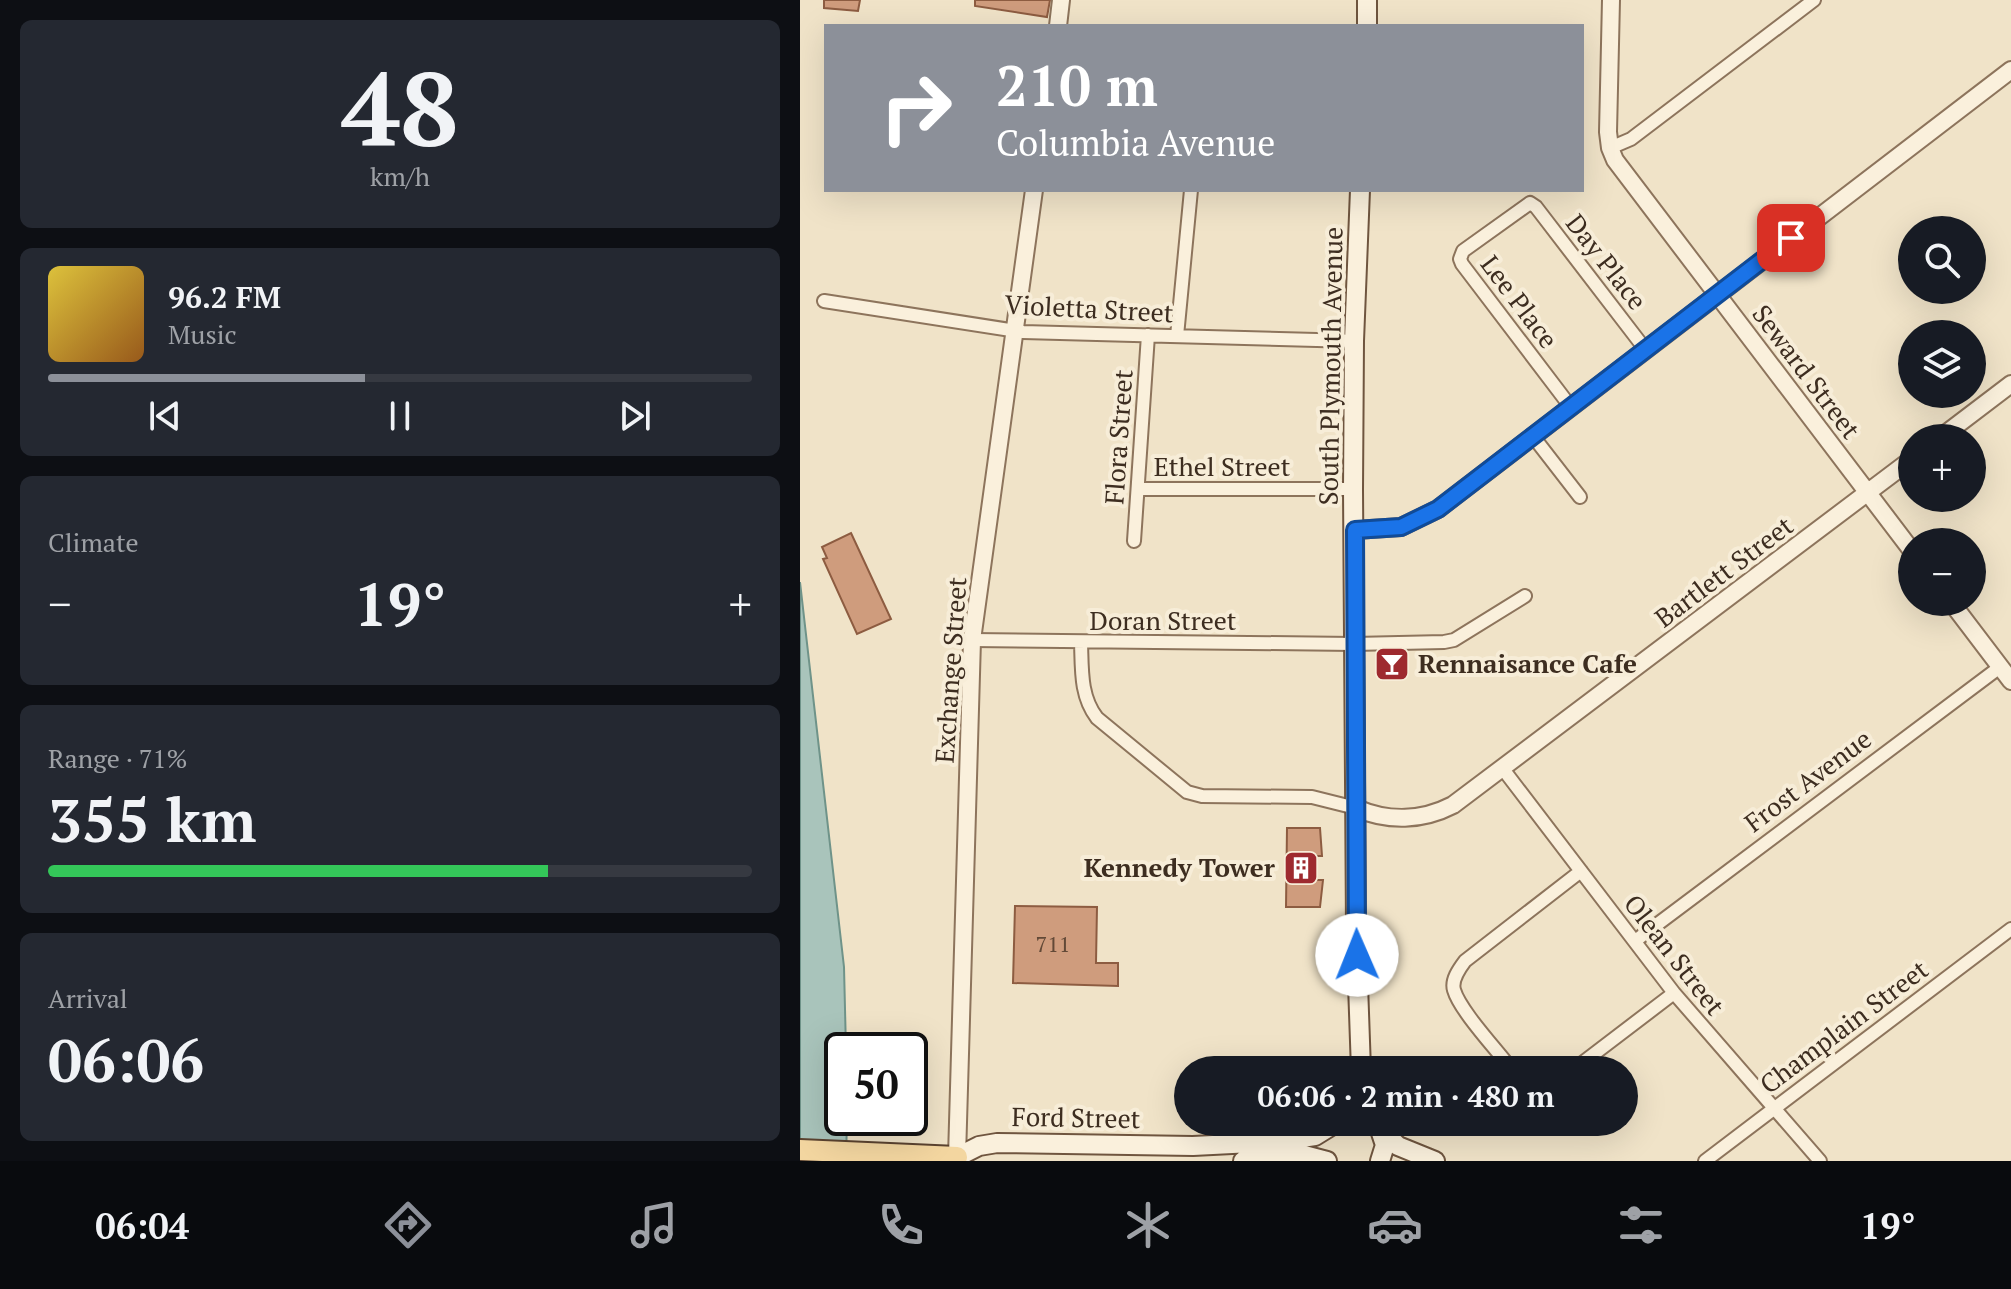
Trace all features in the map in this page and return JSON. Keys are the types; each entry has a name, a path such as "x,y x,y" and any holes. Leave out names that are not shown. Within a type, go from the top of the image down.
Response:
{"main road":[{"path":"1367,0 1367,24"},
{"name":"South Plymouth Avenue","path":"1360,192 1354,341 1353,489 1356,927 1361,1056"},
{"name":"South Plymouth Avenue","path":"1350,1056 1356,927"},
{"name":"Ford Street","path":"800,1150 960,1160 979,1146 997,1143 1193,1146 1286,1141 1315,1136"},
{"path":"1243,1161 1304,1155 1329,1161 1329,1136"},
{"path":"1380,1161 1385,1145 1381,1136"},
{"path":"1388,1136 1398,1146 1435,1161"}],"street":[{"path":"1058,24 1061,0"},
{"path":"1611,0 1610,148 1631,139 1814,0"},
{"path":"1355,530 1401,527 1438,509 2011,70"},
{"name":"Seward Street","path":"1610,148 1620,166 1898,533"},
{"name":"Exchange Street","path":"960,1160 972,640 1034,192"},
{"path":"1177,336 1191,192"},
{"name":"Day Place","path":"1491,230 1525,204 1536,207 1645,349"},
{"name":"Lee Place","path":"1491,230 1463,251 1460,259 1570,406"},
{"name":"Violetta Street","path":"824,301 1015,331 1354,341"},
{"name":"Flora Street","path":"1134,541 1148,335"},
{"path":"1958,424 2011,384"},
{"path":"1532,435 1580,497"},
{"name":"Bartlett Street","path":"1356,808 1390,817 1430,815 1453,805 1898,470"},
{"name":"Ethel Street","path":"1138,489 1353,489"},
{"name":"Doran Street","path":"972,640 1449,642 1525,596"},
{"path":"1964,616 2006,663 2011,681"},
{"path":"1081,642 1087,706 1097,718 1187,792 1202,796 1312,797 1356,808"},
{"name":"Frost Avenue","path":"1635,941 2006,663"},
{"name":"Olean Street","path":"1503,769 1674,993 1820,1161"},
{"path":"1501,1056 1462,1005 1453,988 1455,975 1465,961 1581,871"},
{"name":"Champlain Street","path":"1705,1161 2011,929"},
{"path":"1591,1056 1674,993"}],"water":[{"path":"800,582 844,967 846,1032 824,1032 824,1136 847,1136 846,1161 800,1161"}],"building":[{"path":"824,0 860,0 858,11 824,8"},
{"path":"975,0 1050,0 1047,17 975,6"},
{"path":"851,533 891,619 857,634 823,559 827,558 822,547"},
{"name":"Kennedy Tower","path":"1287,828 1320,828 1322,856 1316,856 1315,880 1323,880 1320,907 1286,907"},
{"path":"1015,906 1097,907 1096,963 1118,963 1118,986 1013,983"}],"place":[{"name":"Rennaisance Cafe","path":"1392,664"},
{"name":"Kennedy Tower","path":"1301,868"}],"route":[{"path":"1357,955 1355,530 1401,527 1438,509 1791,238"}]}
